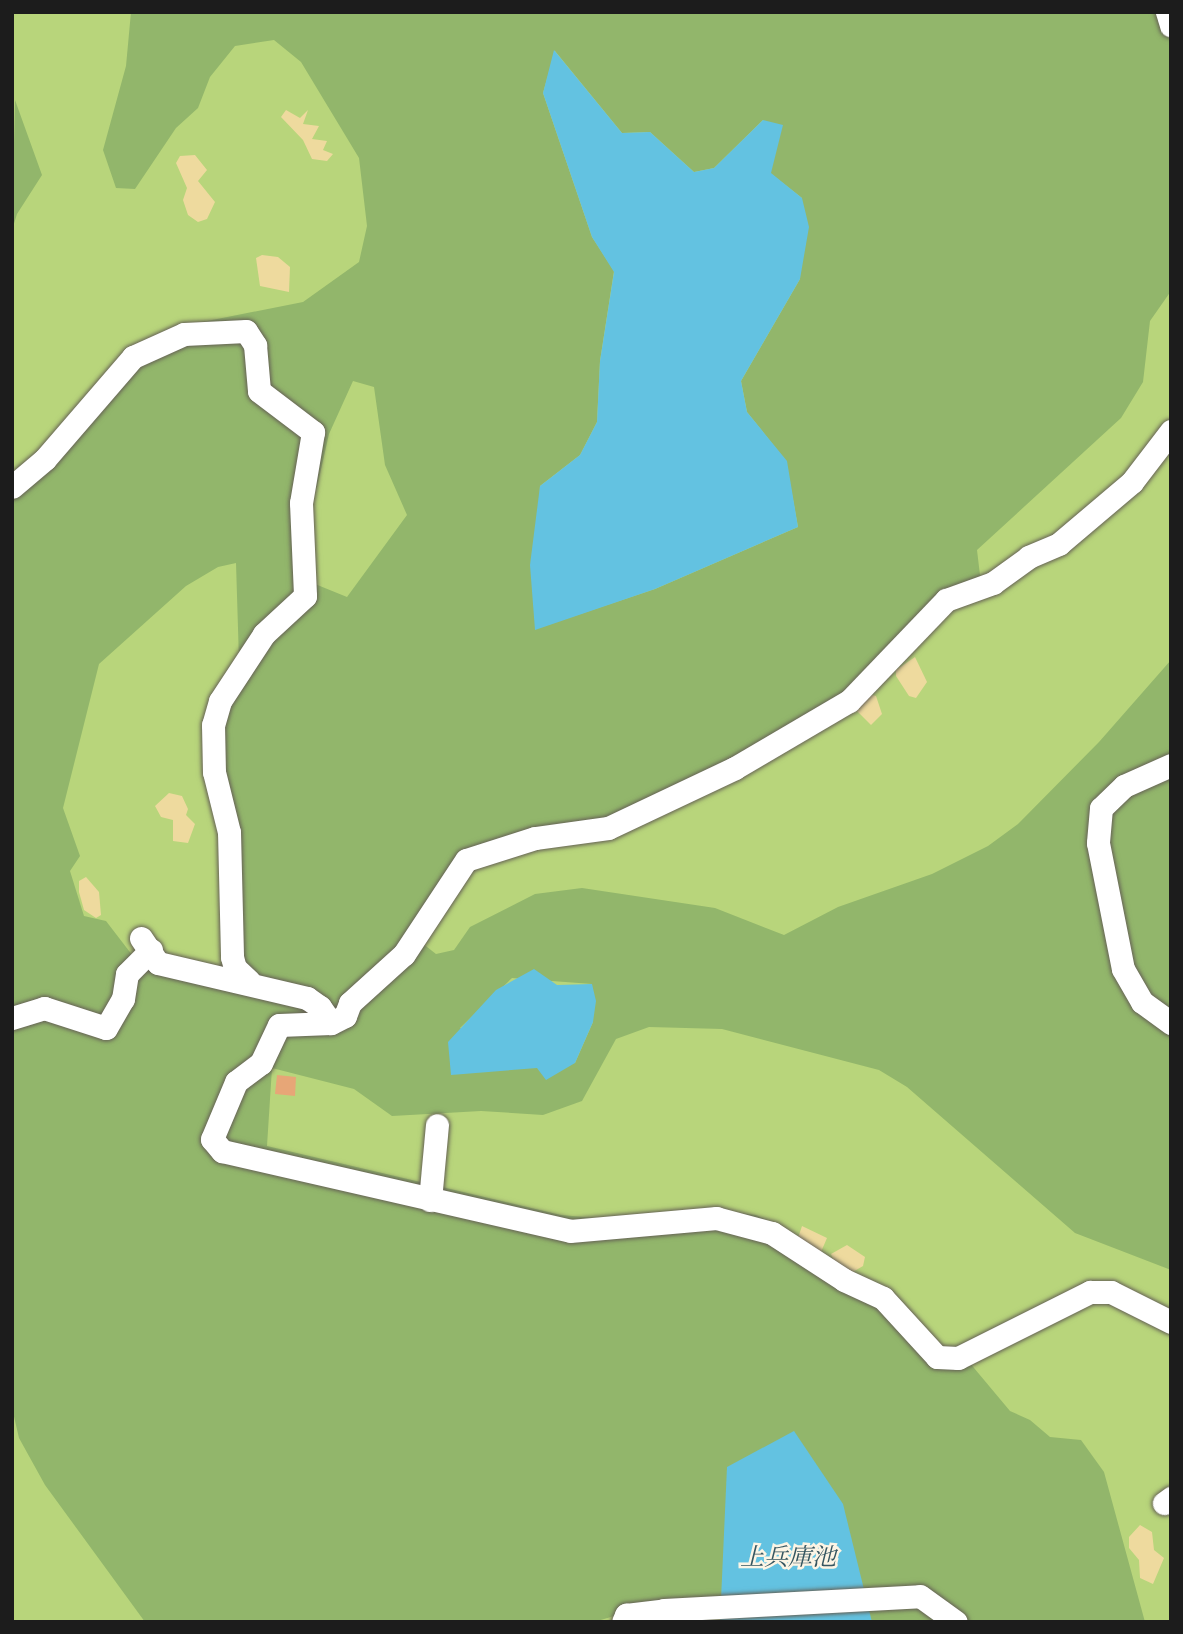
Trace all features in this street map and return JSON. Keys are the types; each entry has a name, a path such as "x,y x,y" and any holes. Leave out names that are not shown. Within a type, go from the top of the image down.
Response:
{"lane":[{"path":"1167,12 1171,25"},
{"path":"12,487 45,459 133,357 184,334 246,331 255,345 259,391 313,432 301,503 305,596 264,635 220,701 212,725 214,772 229,832 232,957 235,968 248,981"},
{"path":"1171,431 1132,482 1059,544 1029,557 993,583 946,600 849,701 735,768 608,828 535,838 467,860 404,954 350,1003 345,1016 331,1023 279,1025 261,1063 236,1082 212,1139 222,1151 570,1231 716,1218 772,1233 844,1280 883,1298 937,1357 958,1358 1090,1292 1111,1292 1171,1322"},
{"path":"1171,765 1124,786 1101,808 1098,843 1123,969 1142,1002 1171,1023"},
{"path":"12,1018 44,1008 106,1028 123,999 127,974 146,944 158,963 248,981 307,998 320,1007 331,1023"},
{"path":"430,1200 437,1125"},
{"path":"624,1622 626,1615 660,1616 692,1610 920,1596 956,1622"}],"green space":[{"path":"12,12 1171,12 1171,1622 12,1622"},
{"path":"131,12 1171,12 1171,291 1150,321 1143,382 1121,418 977,550 982,592 963,597 851,703 676,800 470,859 422,943 436,954 454,950 470,927 535,894 582,888 715,908 784,935 838,907 932,874 988,846 1018,824 1099,742 1171,660 1171,1270 1075,1233 907,1087 879,1070 722,1029 649,1027 616,1039 582,1101 543,1115 481,1111 392,1116 354,1089 272,1068 267,1146 561,1215 619,1220 721,1211 756,1215 779,1226 931,1345 969,1362 1010,1411 1030,1420 1050,1437 1081,1440 1104,1472 1145,1622 872,1622 868,1615 619,1622 621,1614 594,1622 145,1622 45,1485 19,1438 12,1408 12,479 182,326 303,302 359,262 367,226 359,158 301,62 274,40 235,46 210,77 198,108 176,128 135,189 116,188 103,150 126,66","holes":["555,51 622,133 650,132 694,172 714,168 763,120 770,173 802,198 800,279 741,381 747,412 786,461 798,527 655,589 535,629 540,486 580,455 597,422 600,361 614,271 592,237 543,93","353,381 374,387 385,465 407,515 347,597 315,584 308,506 317,487 329,434","236,563 239,661 207,772 223,833 230,969 136,960 106,921 84,916 70,871 80,856 63,808 99,664 186,586 218,567","512,978 592,984 593,1022 575,1063 525,1068 460,1028"]},
{"path":"15,100 42,175 17,214 12,230"}],"sand":[{"path":"286,110 300,118 308,110 303,124 319,126 312,139 327,141 323,150 333,154 327,161 312,159 303,140 281,117"},
{"path":"195,155 207,170 198,181 215,202 207,219 198,222 188,215 183,200 187,188 176,163 180,156"},
{"path":"262,255 278,257 290,267 289,292 260,286 256,258"},
{"path":"915,657 927,682 916,698 909,696 896,676 896,670"},
{"path":"869,694 876,696 882,714 871,725 855,709"},
{"path":"169,793 182,796 188,809 186,815 195,824 188,843 173,841 173,820 161,817 155,806"},
{"path":"86,877 99,892 101,915 96,918 84,910 79,892 79,881"},
{"path":"802,1226 827,1238 821,1252 798,1238"},
{"path":"847,1245 865,1257 863,1266 851,1273 835,1264 831,1254"},
{"path":"1140,1525 1152,1532 1154,1550 1164,1558 1153,1584 1140,1578 1139,1560 1129,1548 1129,1537"}],"water":[{"path":"554,50 622,133 650,132 694,172 714,168 763,120 783,125 771,173 802,198 809,227 800,279 741,381 747,412 787,461 798,527 655,589 535,630 530,565 540,486 580,455 597,422 600,361 614,272 592,237 543,93"},
{"path":"534,969 557,985 592,984 596,1001 593,1022 575,1063 546,1080 537,1068 451,1075 448,1042 496,990"},
{"name":"上兵庫池","path":"794,1431 843,1504 872,1622 720,1622 727,1467"}],"building":[{"path":"277,1075 296,1077 295,1096 275,1094"}]}
